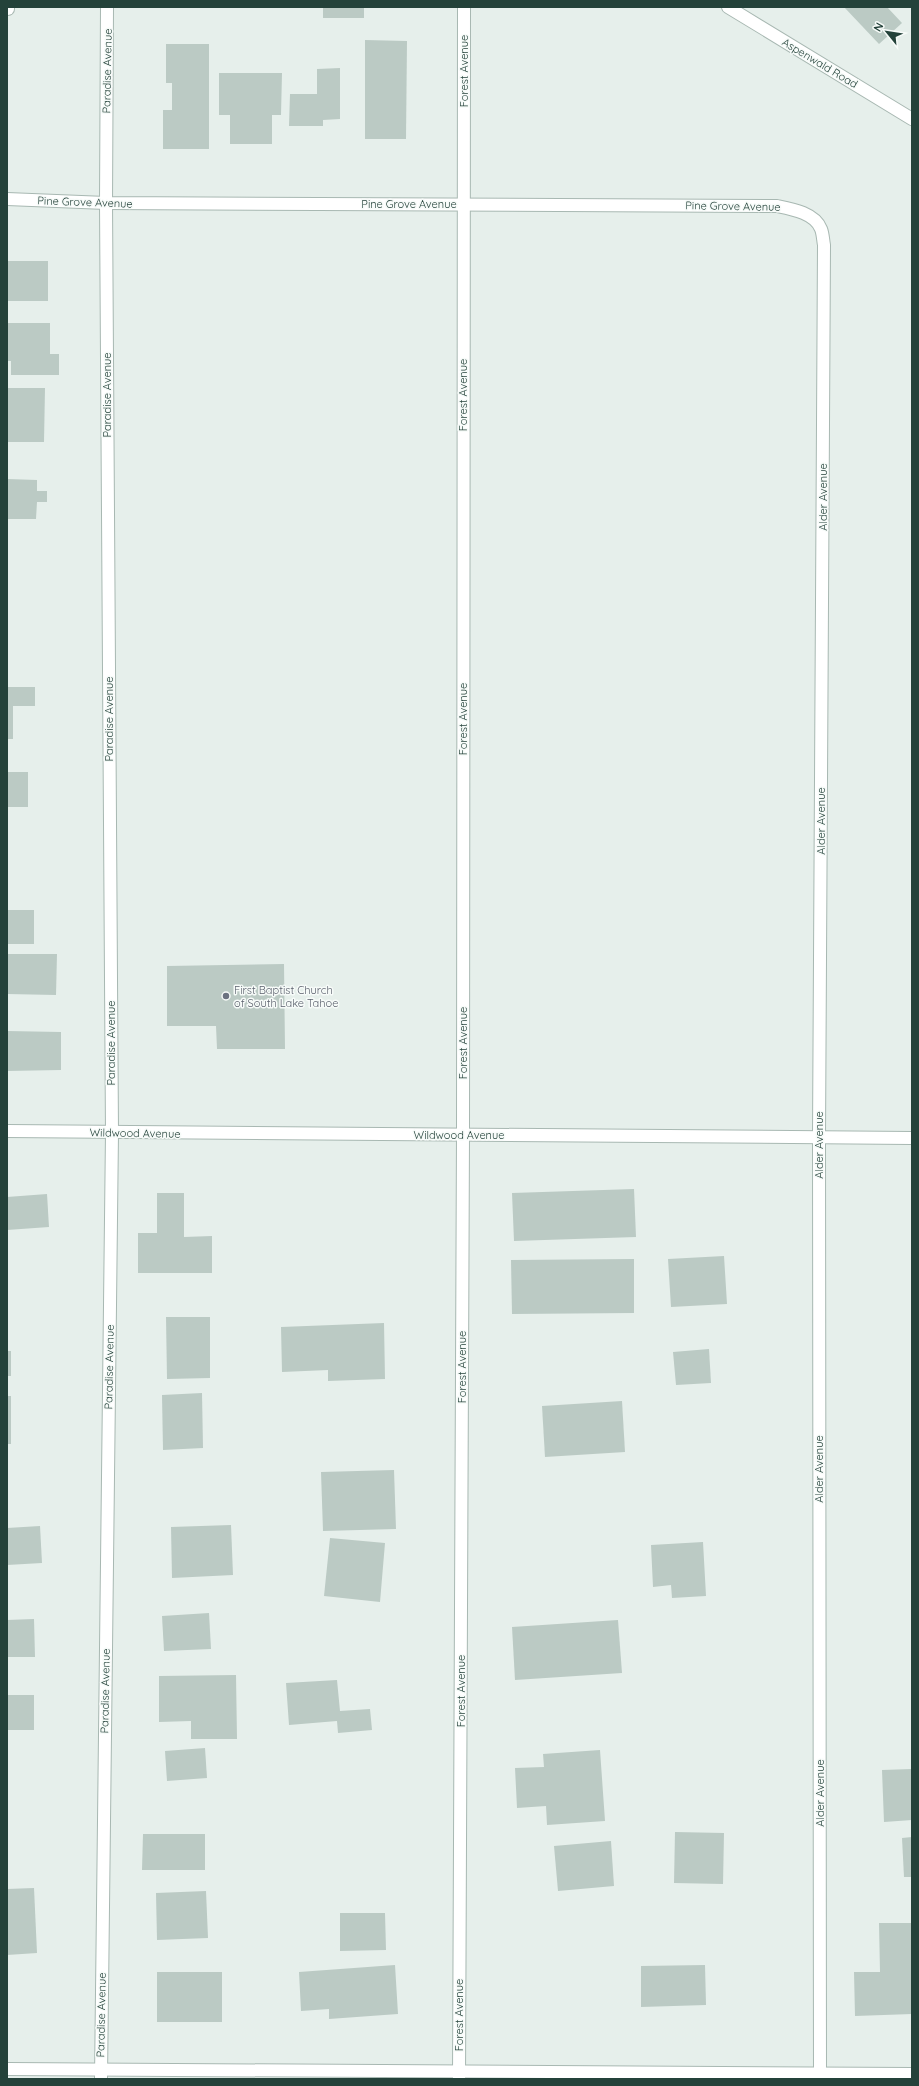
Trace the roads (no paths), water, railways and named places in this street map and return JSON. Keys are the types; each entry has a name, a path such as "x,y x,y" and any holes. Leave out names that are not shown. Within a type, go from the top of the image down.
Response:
{"street":[{"name":"Paradise Avenue","path":"101,2075 112,1133 106,203 107,7"},
{"name":"Forest Avenue","path":"459,2076 464,1135 464,7"},
{"name":"Aspenwald Road","path":"728,7 912,118"},
{"name":"Pine Grove Avenue","path":"7,199 106,203 777,206 793,209 810,216"},
{"name":"Alder Avenue","path":"810,216 821,228 824,245 819,1137 820,2076"},
{"name":"Wildwood Avenue","path":"7,1131 912,1138"},
{"path":"7,2069 101,2075 820,2076 912,2074"}],"place":[{"name":"First Baptist Church of South Lake Tahoe","path":"226,996"}]}
